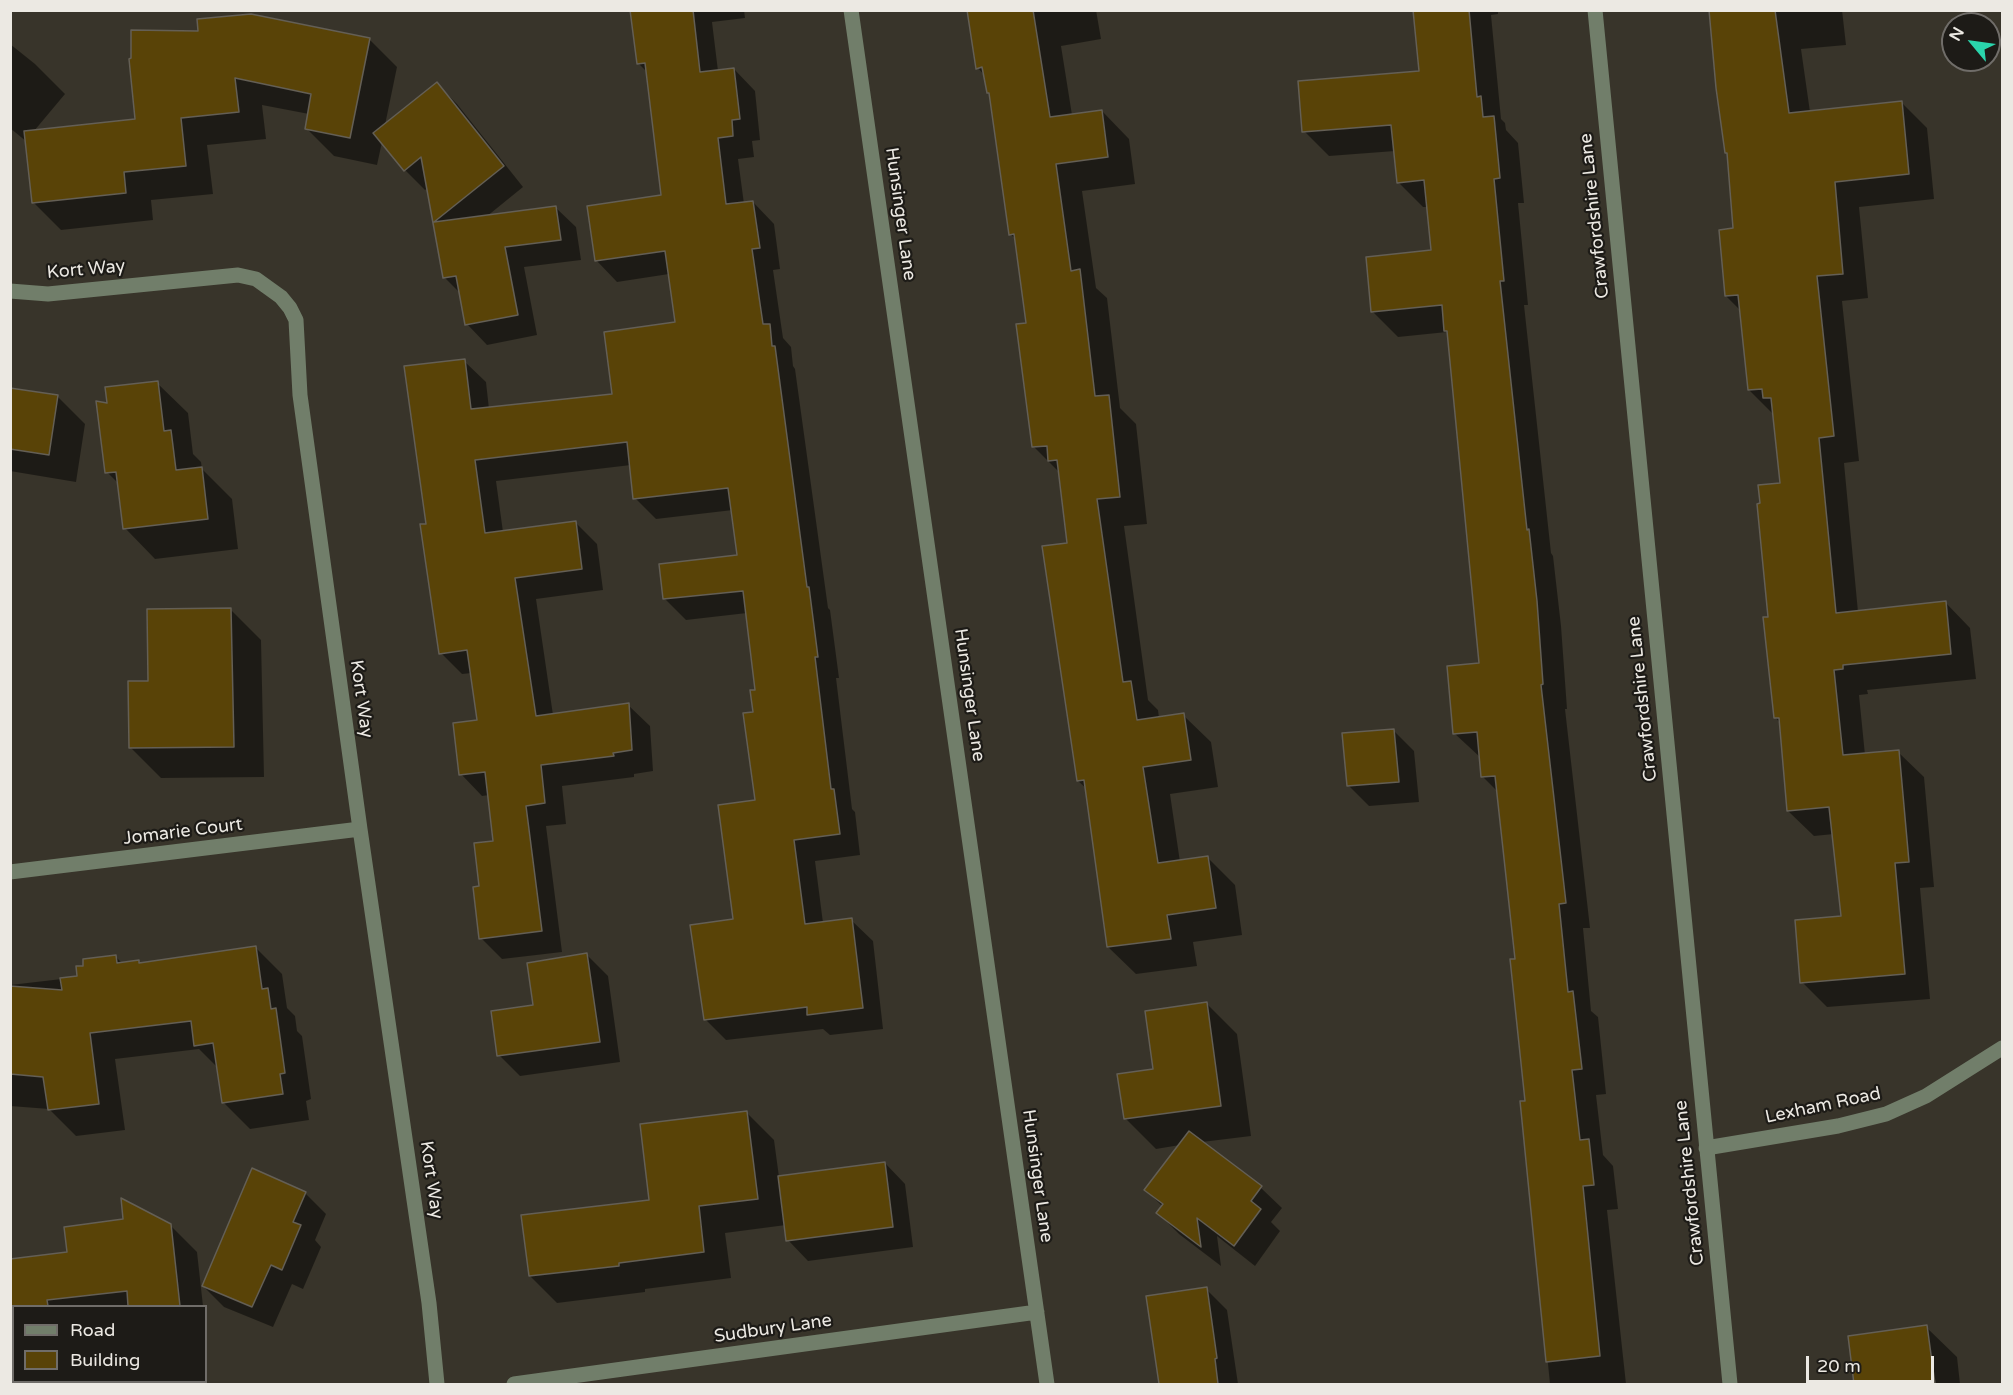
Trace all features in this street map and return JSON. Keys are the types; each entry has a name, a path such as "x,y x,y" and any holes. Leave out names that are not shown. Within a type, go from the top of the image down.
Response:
{"street":[{"name":"Hunsinger Lane","path":"851,10 1047,1384"},
{"name":"Crawfordshire Lane","path":"1595,10 1730,1384"},
{"name":"Kort Way","path":"10,291 48,294 238,275 256,279 281,297 296,320 300,396 429,1303 437,1384"},
{"name":"Jomarie Court","path":"10,872 360,829"},
{"name":"Lexham Road","path":"1706,1148 1838,1126 1886,1114 1926,1096 2002,1048"},
{"name":"Sudbury Lane","path":"514,1384 1037,1312"}],"building":[{"path":"630,10 693,10 700,72 734,68 740,119 732,120 733,136 718,138 726,204 753,201 760,248 752,249 763,324 770,324 772,346 775,346 818,657 815,657 831,789 834,789 840,834 794,840 805,924 852,918 863,1008 807,1015 807,1007 704,1020 690,925 733,919 718,805 755,800 743,713 753,712 750,690 755,690 743,591 663,599 659,564 737,555 728,488 633,499 627,442 475,460 485,533 576,521 582,569 515,578 536,716 629,703 632,750 613,753 614,756 541,765 545,803 526,806 542,931 479,939 473,887 479,886 474,843 493,841 485,772 459,775 453,723 477,720 467,650 439,654 420,524 426,524 404,366 465,359 471,409 612,394 604,332 675,322 665,251 595,261 587,206 661,195 645,63 637,64"},
{"path":"967,10 1033,10 1050,117 1102,110 1108,157 1056,164 1071,271 1080,269 1095,396 1109,395 1120,497 1097,499 1123,682 1131,681 1137,720 1184,713 1191,760 1143,767 1158,863 1208,856 1216,908 1167,915 1171,939 1107,947 1084,780 1077,781 1042,546 1067,543 1057,460 1048,461 1047,446 1032,447 1016,324 1026,323 1014,234 1009,235 989,93 987,93 982,67 976,69"},
{"path":"1413,10 1469,10 1477,97 1481,96 1483,117 1494,116 1500,178 1494,179 1504,281 1500,281 1537,601 1543,684 1541,685 1566,903 1559,904 1568,992 1573,991 1582,1069 1572,1070 1580,1140 1589,1139 1594,1185 1583,1186 1600,1356 1546,1362 1520,1101 1525,1101 1510,959 1515,959 1495,776 1481,777 1477,732 1453,734 1447,666 1479,663 1447,331 1444,331 1442,305 1371,312 1366,257 1431,250 1424,180 1397,183 1391,125 1302,132 1298,81 1419,71"},
{"path":"1709,10 1775,10 1789,113 1902,101 1909,174 1835,182 1843,274 1817,276 1834,436 1819,438 1836,613 1946,601 1951,654 1843,665 1843,669 1834,670 1843,755 1899,750 1909,862 1895,863 1905,974 1800,983 1795,920 1841,916 1829,807 1787,811 1779,718 1774,718 1763,617 1768,617 1757,504 1760,503 1758,485 1780,483 1771,398 1763,398 1762,389 1748,390 1738,295 1725,296 1719,230 1733,228 1727,153 1725,153 1716,88"},
{"path":"251,14 370,38 350,138 305,129 311,94 235,78 239,112 181,118 186,166 124,172 126,193 32,203 24,131 135,119 129,59 131,58 131,30 198,31 197,19"},
{"path":"437,82 504,166 434,222 556,206 561,240 505,247 518,315 465,325 456,276 443,278 421,157 404,171 373,133"},
{"path":"158,381 164,431 171,430 176,470 202,467 208,519 123,529 116,472 105,473 96,401 107,403 105,387"},
{"path":"10,388 58,395 49,455 10,449"},
{"path":"231,608 234,747 129,748 128,681 148,681 147,609"},
{"path":"1394,729 1399,782 1347,786 1342,733"},
{"path":"256,946 262,989 268,988 271,1009 276,1008 285,1073 280,1074 283,1094 222,1103 213,1043 194,1046 191,1021 90,1033 99,1104 48,1110 43,1077 10,1074 10,986 62,990 60,978 77,976 76,966 83,966 83,959 116,955 117,963 139,960 139,963"},
{"path":"587,953 600,1042 497,1056 491,1011 533,1005 527,963"},
{"path":"1207,1002 1221,1106 1124,1119 1117,1074 1153,1069 1145,1011"},
{"path":"747,1111 758,1199 699,1206 704,1252 619,1263 619,1266 529,1276 521,1215 649,1200 640,1124"},
{"path":"1189,1131 1262,1186 1251,1201 1261,1209 1234,1246 1197,1218 1201,1247 1156,1213 1163,1204 1144,1190"},
{"path":"885,1162 893,1227 786,1241 778,1176"},
{"path":"252,1168 306,1192 293,1222 301,1225 282,1270 271,1265 252,1307 202,1286"},
{"path":"121,1198 171,1224 180,1305 128,1305 127,1291 47,1300 48,1305 10,1306 10,1259 67,1252 64,1227 123,1219"},
{"path":"1207,1287 1217,1358 1215,1359 1218,1384 1159,1384 1146,1296"},
{"path":"1927,1325 1935,1384 1854,1384 1848,1336"}]}
